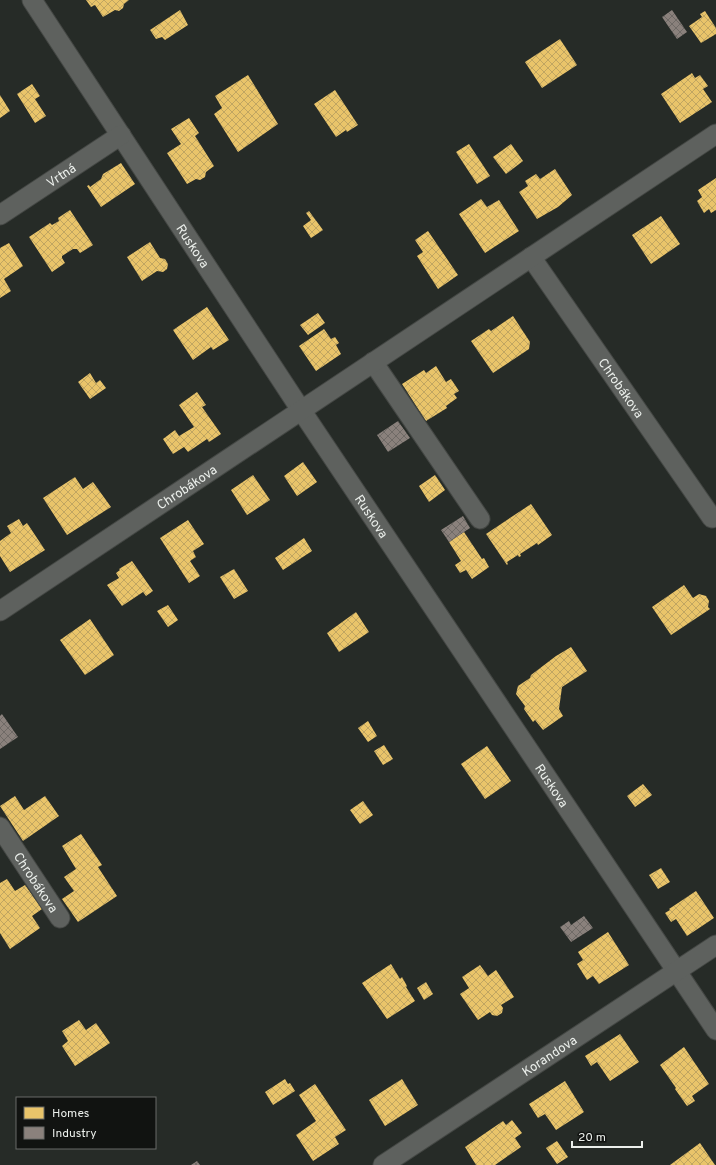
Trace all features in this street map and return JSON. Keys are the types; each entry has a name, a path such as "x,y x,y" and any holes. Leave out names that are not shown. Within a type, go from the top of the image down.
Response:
{"street":[{"name":"Ruskova","path":"32,0 301,410 716,1030"},
{"name":"Chrobákova","path":"0,611 716,134"},
{"name":"Vrtná","path":"0,215 121,135"},
{"name":"Chrobákova","path":"531,257 712,518"},
{"path":"373,362 480,519"},
{"name":"Chrobákova","path":"0,827 60,918"},
{"name":"Korandova","path":"383,1165 716,945"}],"building: Homes":[{"path":"86,0 129,0 119,11 115,10 103,17 95,5 91,7"},
{"path":"180,10 188,25 165,40 162,37 156,39 150,30"},
{"path":"705,11 716,28 716,34 701,43 689,26 702,17 700,14"},
{"path":"560,39 577,65 542,88 525,62"},
{"path":"692,73 695,78 700,75 708,86 703,89 712,102 680,123 661,94"},
{"path":"248,75 278,124 238,152 214,114 222,108 215,96"},
{"path":"32,84 40,96 35,99 46,116 35,123 17,94"},
{"path":"335,90 358,125 347,132 346,130 336,137 314,104"},
{"path":"0,95 10,111 0,118"},
{"path":"189,118 199,133 195,136 214,166 206,172 205,177 200,180 196,179 187,184 167,153 181,144 171,129"},
{"path":"469,144 490,176 477,184 456,152"},
{"path":"511,144 523,161 506,174 493,157"},
{"path":"121,163 135,184 101,207 87,186 89,185 90,187 101,179 103,174"},
{"path":"555,169 572,195 558,207 537,219 519,192 528,186 525,181 536,174 540,179"},
{"path":"716,178 716,210 711,213 709,209 704,213 697,201 702,197 698,190"},
{"path":"481,199 487,207 499,200 519,231 485,253 459,214"},
{"path":"70,210 93,245 80,253 77,249 73,249 62,256 65,263 52,272 29,237 50,223 52,225 59,221 58,218"},
{"path":"309,211 323,230 311,238 303,226 311,220 306,213"},
{"path":"661,216 680,244 651,264 632,235"},
{"path":"428,231 458,275 438,289 417,256 423,252 415,240"},
{"path":"150,242 160,258 165,259 168,264 167,269 163,272 157,271 142,281 127,257"},
{"path":"9,243 23,266 4,279 11,291 0,298 0,248"},
{"path":"207,307 229,340 213,350 211,347 193,360 173,330"},
{"path":"318,313 325,323 308,335 300,325"},
{"path":"513,316 530,342 529,349 493,373 471,341 489,329 491,331"},
{"path":"324,329 331,339 335,337 339,343 336,345 341,354 316,371 299,346"},
{"path":"436,366 446,382 451,379 459,391 454,394 457,398 446,406 447,408 426,421 402,384 424,370 426,373"},
{"path":"90,373 96,383 100,380 106,388 90,399 78,382"},
{"path":"197,392 206,405 202,407 221,434 209,442 207,439 188,452 184,447 173,454 163,439 175,430 179,436 194,427 179,405"},
{"path":"303,462 317,482 297,496 284,476"},
{"path":"253,475 270,500 247,515 231,490"},
{"path":"435,475 445,490 429,502 419,486"},
{"path":"75,477 83,489 93,482 111,507 67,535 43,498"},
{"path":"531,504 552,535 538,545 537,543 520,554 521,556 519,557 518,555 507,562 507,565 486,534"},
{"path":"19,519 23,526 27,523 45,550 10,572 0,556 0,541 11,533 7,526"},
{"path":"188,520 204,544 193,551 196,557 190,561 200,576 189,583 160,538"},
{"path":"464,532 489,567 472,579 466,570 460,573 455,565 461,561 449,542"},
{"path":"304,538 312,551 283,570 275,558"},
{"path":"132,561 153,591 146,596 143,592 122,606 107,585 119,578 116,573 120,570 119,569"},
{"path":"234,569 248,591 234,599 220,577"},
{"path":"684,585 693,598 699,594 706,596 709,601 708,607 710,609 671,635 652,607"},
{"path":"168,605 178,620 168,627 157,611"},
{"path":"356,612 369,632 339,652 327,633"},
{"path":"90,619 114,655 85,675 60,640"},
{"path":"571,647 587,671 562,687 559,709 563,716 543,730 535,720 533,722 524,709 525,706 516,694 518,686 556,656"},
{"path":"368,721 377,736 368,742 358,728"},
{"path":"384,745 393,759 383,765 374,751"},
{"path":"487,746 511,781 485,799 461,764"},
{"path":"643,784 652,795 635,807 627,796"},
{"path":"15,796 24,810 45,796 59,816 23,841 0,806"},
{"path":"363,801 373,815 360,824 350,810"},
{"path":"81,834 102,865 98,867 117,896 78,922 62,899 74,891 64,877 76,869 62,846"},
{"path":"661,868 670,882 658,889 649,875"},
{"path":"7,879 15,891 25,885 42,909 32,916 40,928 10,949 0,933 0,883"},
{"path":"696,891 714,918 687,936 676,919 671,922 665,913"},
{"path":"608,932 629,965 599,984 593,976 587,980 577,964 583,960 578,952"},
{"path":"391,964 400,979 402,977 407,986 406,987 415,1001 387,1019 362,983"},
{"path":"480,965 488,976 496,970 514,997 501,1005 503,1008 502,1013 497,1016 492,1015 490,1012 478,1020 460,994 469,988 462,977"},
{"path":"426,982 433,994 424,1000 417,988"},
{"path":"79,1020 86,1030 96,1023 110,1043 75,1066 62,1046 68,1041 62,1031"},
{"path":"620,1034 639,1062 610,1081 597,1062 591,1066 585,1056"},
{"path":"684,1047 709,1084 692,1096 695,1101 687,1106 660,1065"},
{"path":"285,1079 288,1084 290,1083 295,1091 273,1105 265,1092"},
{"path":"402,1079 418,1105 385,1126 369,1100"},
{"path":"565,1081 584,1112 556,1130 545,1114 538,1118 529,1104"},
{"path":"315,1084 346,1130 335,1137 339,1144 313,1161 296,1135 316,1121 299,1095"},
{"path":"512,1120 522,1133 515,1138 521,1147 495,1165 476,1165 465,1147 503,1121 506,1125"},
{"path":"557,1141 568,1157 557,1164 546,1148"},
{"path":"700,1143 715,1165 670,1165"}],"building: Industry":[{"path":"672,10 687,32 677,39 662,17"},
{"path":"398,421 410,438 388,452 377,435"},
{"path":"463,516 470,528 449,542 441,530"},
{"path":"2,714 18,737 0,749 0,716"},
{"path":"584,916 593,928 571,942 560,927 569,921 571,925"},
{"path":"197,1161 200,1165 191,1165"}]}
